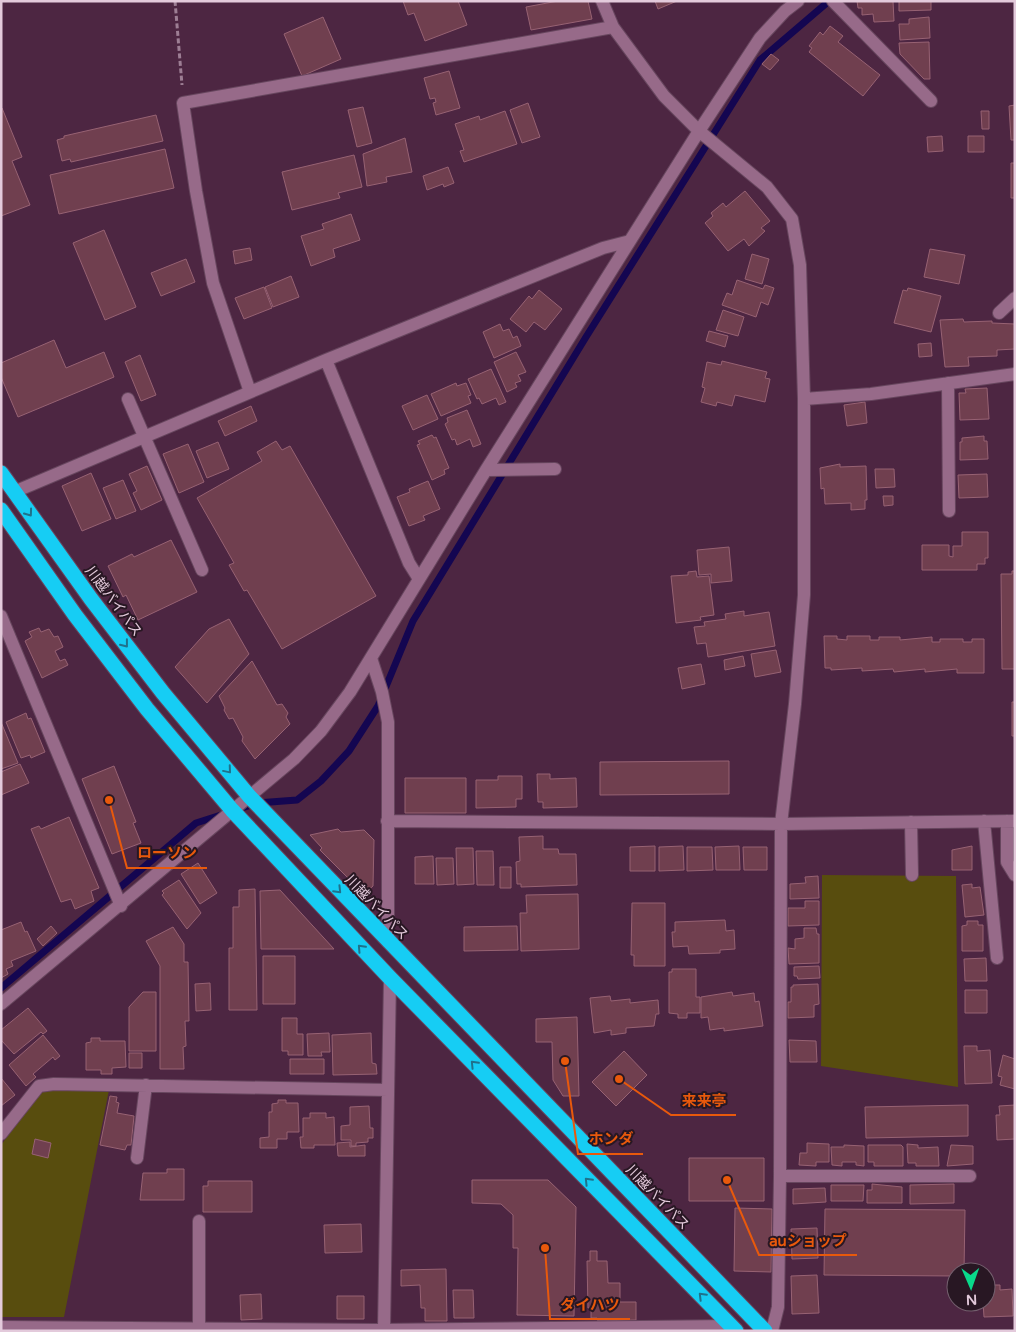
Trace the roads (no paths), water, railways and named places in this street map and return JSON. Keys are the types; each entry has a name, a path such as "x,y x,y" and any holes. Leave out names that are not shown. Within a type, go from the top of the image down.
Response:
{"highway":[{"name":"川越バイパス","path":"1,473 139,662 249,796 765,1331"},
{"path":"1,510 75,615 129,686 232,810 390,978 734,1328"}],"street":[{"path":"602,1 613,27 664,96 698,131 767,187 792,219 800,265 804,399 804,595 795,704 781,824 778,1308 772,1331"},
{"path":"1,1004 121,906 294,759 321,731 350,692 698,131 760,38 785,11 798,1"},
{"path":"833,1 931,101"},
{"path":"250,392 213,283 183,103 613,27"},
{"path":"14,492 326,360 603,248 630,241"},
{"path":"999,313 1015,298"},
{"path":"326,360 409,563 419,579"},
{"path":"804,399 871,394 1015,374"},
{"path":"948,383 949,511"},
{"path":"128,399 202,570"},
{"path":"486,470 555,470"},
{"path":"1,616 121,906"},
{"path":"371,658 382,692 388,722 388,942"},
{"path":"388,821 781,824 1011,821 1007,862 1015,875"},
{"path":"984,821 997,958"},
{"path":"911,822 912,875"},
{"path":"380,1330 390,978"},
{"path":"1,1134 39,1086 54,1084 388,1090"},
{"path":"137,1158 146,1085"},
{"path":"780,1176 970,1176"},
{"path":"198,1221 200,1330"},
{"path":"1,1326 200,1330 734,1328"}],"waterway":[{"path":"239,809 257,803 297,800 321,781 349,751 378,706 413,621 586,337 760,60 829,1"},
{"path":"1,988 196,823 221,815"}],"place":[{"name":"ローソン","path":"109,800"},
{"name":"ホンダ","path":"565,1061"},
{"name":"来来亭","path":"619,1079"},
{"name":"auショップ","path":"727,1180"},
{"name":"ダイハツ","path":"545,1248"}]}
